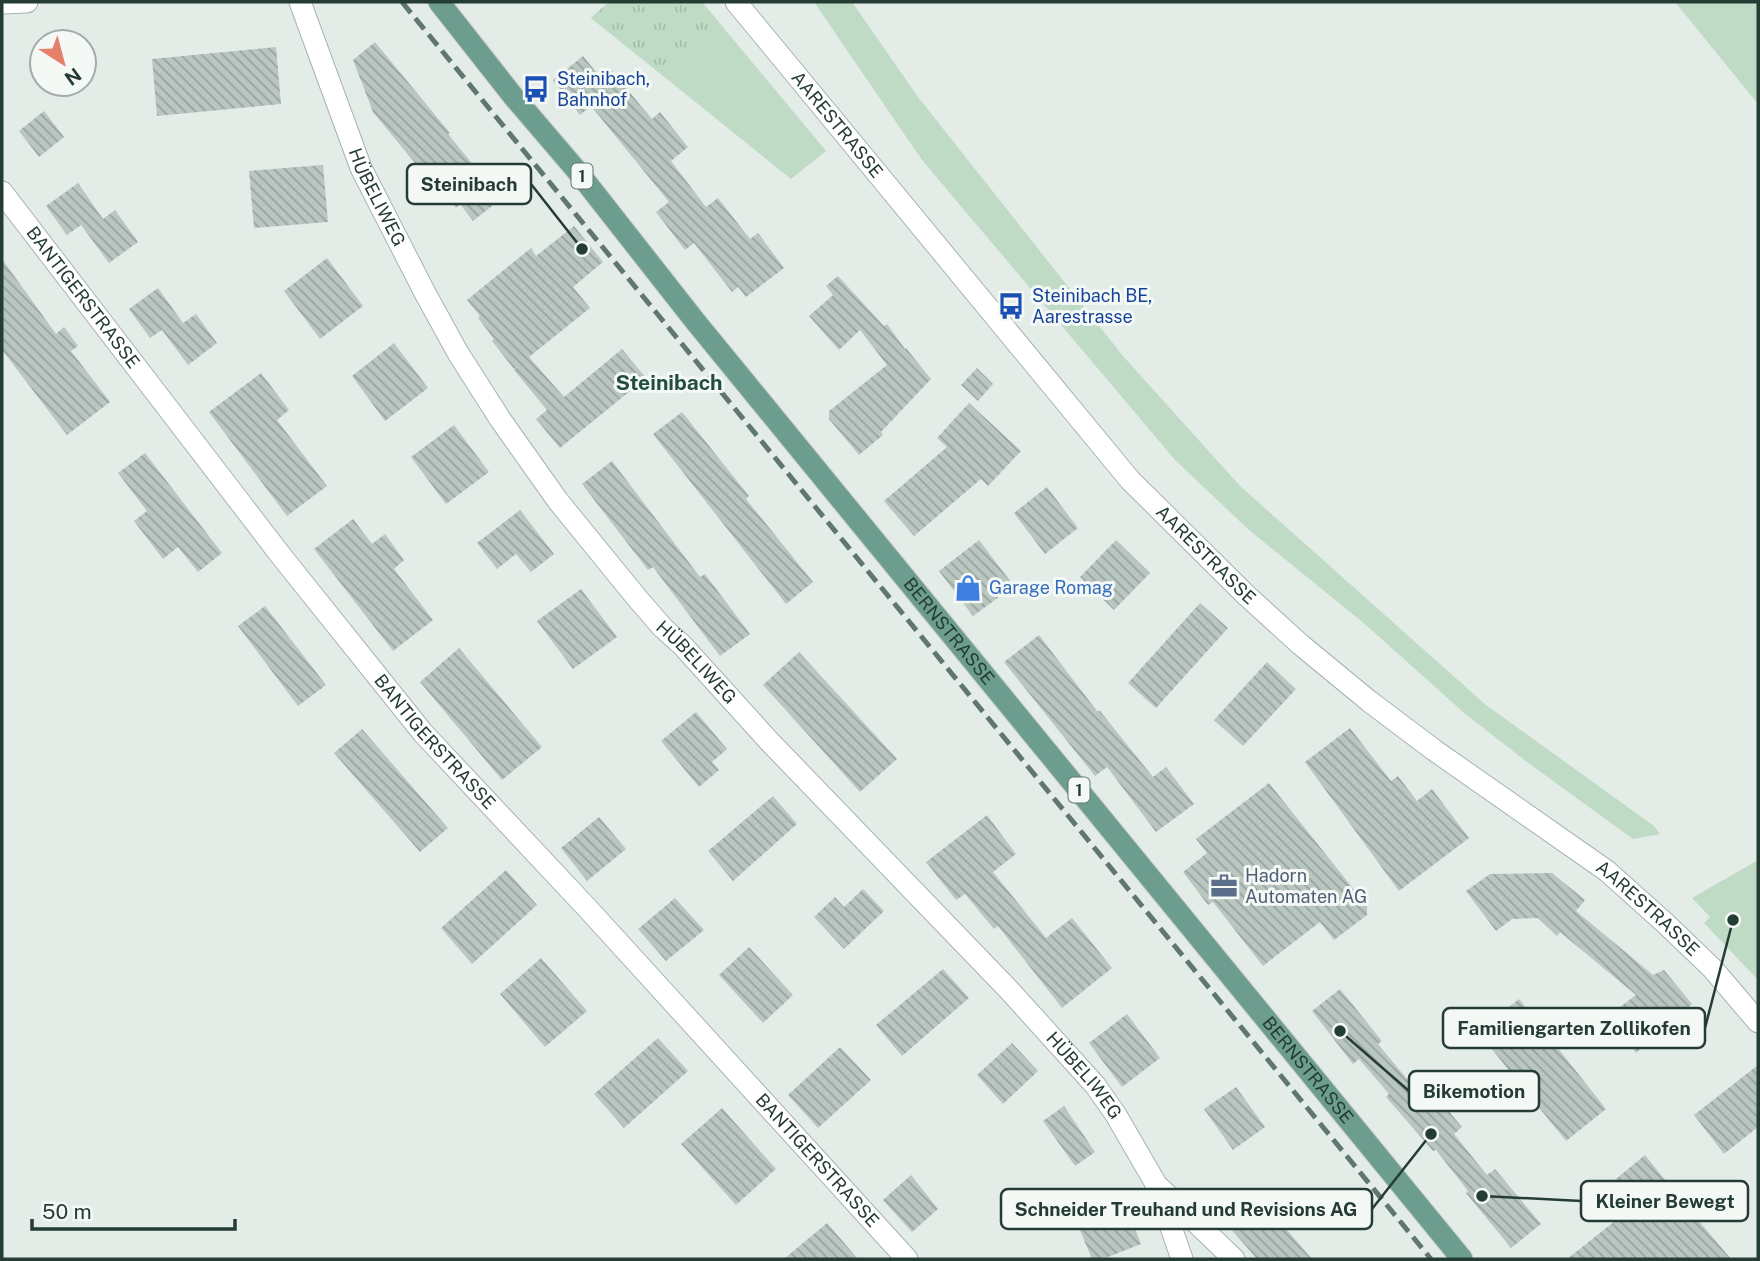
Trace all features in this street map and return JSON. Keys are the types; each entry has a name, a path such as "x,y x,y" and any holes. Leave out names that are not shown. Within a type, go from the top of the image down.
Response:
{"main road":[{"name":"BERNSTRASSE","path":"439,2 695,321 1462,1259"}],"street":[{"name":"HÜBELIWEG","path":"300,2 361,168 458,353 500,419 553,494 663,628 1009,990 1086,1076 1116,1115 1156,1184 1182,1259"},
{"name":"AARESTRASSE","path":"736,2 1130,480 1149,499 1246,595 1369,701 1629,889 1712,968 1758,1022"},
{"name":"BANTIGERSTRASSE","path":"2,192 282,557 423,733 589,910 907,1259"},
{"path":"1156,1184 1234,1259"}],"green space":[{"path":"609,2 702,2 826,151 791,179 591,18"},
{"path":"609,2 702,2 722,26 665,77 591,18"},
{"path":"814,2 852,2 918,97 1123,356 1241,487 1486,705 1654,826 1660,834 1633,839 1527,762 1463,712 1366,625 1249,530 1175,460 922,160"},
{"path":"1675,2 1758,2 1758,104"},
{"path":"1758,860 1758,980 1704,923 1710,917 1692,898"}],"building":[{"path":"375,42 501,199 473,221 460,204 456,208 426,172 424,174 373,112 353,60"},
{"path":"276,47 281,104 157,116 152,59"},
{"path":"583,56 601,78 611,70 652,119 660,112 688,147 671,161 706,207 718,198 750,239 758,233 784,268 746,297 738,287 732,292 694,243 685,250 656,212 669,202 591,106 580,115 553,80"},
{"path":"44,111 64,137 39,157 19,131"},
{"path":"323,165 328,222 254,228 249,171"},
{"path":"78,183 103,219 115,210 138,242 109,263 81,225 67,235 46,206"},
{"path":"574,226 603,262 573,287 590,308 529,357 564,397 622,349 646,378 560,448 536,419 547,410 514,370 519,365 514,369 492,341 494,339 478,318 480,316 467,300 531,248 536,256"},
{"path":"327,258 363,306 320,339 284,291"},
{"path":"2,259 56,334 64,327 78,346 71,351 110,402 67,435 2,350"},
{"path":"838,276 884,326 887,324 931,379 881,432 883,435 859,455 829,419 829,411 887,365 860,330 839,350 809,316 833,295 826,286"},
{"path":"158,288 183,323 196,314 217,343 188,365 162,330 150,338 129,309"},
{"path":"394,343 428,388 385,421 352,376"},
{"path":"977,368 993,384 978,401 961,385"},
{"path":"261,373 289,410 277,420 327,486 287,516 209,412"},
{"path":"969,403 1021,451 988,486 981,479 914,536 884,501 947,447 937,438"},
{"path":"682,412 749,496 746,499 813,582 786,604 653,434"},
{"path":"454,425 489,472 446,504 411,457"},
{"path":"145,453 222,553 198,572 178,547 163,559 134,521 147,511 118,473"},
{"path":"612,461 700,577 705,574 750,634 720,656 653,567 648,570 582,484"},
{"path":"1047,487 1078,528 1045,554 1014,513"},
{"path":"520,510 554,554 531,572 516,554 497,569 477,543"},
{"path":"353,519 372,544 385,534 404,560 394,569 433,620 393,651 314,549"},
{"path":"979,540 1014,586 973,616 939,571"},
{"path":"1116,540 1150,573 1114,610 1080,577"},
{"path":"581,589 617,637 573,669 537,621"},
{"path":"1200,603 1228,628 1156,708 1128,683"},
{"path":"265,606 326,685 298,706 238,626"},
{"path":"1039,635 1097,711 1100,711 1153,777 1166,767 1194,804 1156,832 1107,767 1095,776 1004,662"},
{"path":"459,648 542,747 502,780 420,682"},
{"path":"799,652 897,759 860,792 763,685"},
{"path":"1267,662 1296,689 1243,746 1214,720"},
{"path":"696,712 727,749 712,762 719,770 699,787 661,741"},
{"path":"1350,728 1391,781 1398,776 1417,801 1432,789 1469,838 1399,891 1305,762"},
{"path":"362,729 448,828 420,852 334,753"},
{"path":"1269,783 1367,906 1367,915 1334,940 1320,922 1263,966 1213,902 1208,905 1183,872 1207,853 1196,839"},
{"path":"773,796 797,824 733,881 708,851"},
{"path":"987,815 1016,854 993,872 1046,938 1072,918 1112,968 1062,1008 998,926 994,929 965,894 956,900 926,862"},
{"path":"599,817 626,849 587,881 561,848"},
{"path":"506,870 537,905 472,964 441,928"},
{"path":"1552,873 1585,900 1576,911 1653,975 1664,970 1692,1004 1636,1053 1608,1016 1636,995 1560,932 1557,936 1538,918 1512,919 1496,931 1466,891 1490,874"},
{"path":"863,889 884,911 844,949 814,917 835,897 844,907"},
{"path":"675,898 704,930 666,961 638,929"},
{"path":"749,947 793,995 763,1023 719,975"},
{"path":"541,958 587,1011 545,1047 500,994"},
{"path":"943,969 969,998 902,1056 876,1025"},
{"path":"1340,989 1382,1041 1378,1044 1407,1079 1416,1072 1462,1127 1454,1134 1487,1175 1495,1169 1541,1224 1511,1248 1466,1193 1468,1191 1436,1150 1433,1151 1386,1097 1389,1094 1359,1059 1353,1064 1312,1011"},
{"path":"1519,999 1606,1109 1566,1141 1478,1032"},
{"path":"1127,1014 1160,1058 1122,1087 1089,1043"},
{"path":"658,1038 688,1071 624,1128 594,1094"},
{"path":"1012,1043 1038,1071 1003,1104 977,1075"},
{"path":"840,1047 871,1080 818,1128 788,1095"},
{"path":"1758,1065 1758,1127 1724,1154 1694,1115"},
{"path":"1236,1087 1265,1127 1233,1150 1204,1109"},
{"path":"1064,1106 1095,1152 1075,1166 1043,1121"},
{"path":"722,1108 776,1169 736,1205 681,1144"},
{"path":"1645,1155 1731,1259 1567,1259 1625,1213 1605,1188"},
{"path":"911,1175 938,1209 912,1232 883,1200"},
{"path":"1262,1201 1312,1259 1257,1259 1230,1228"},
{"path":"1127,1208 1141,1244 1103,1259 1092,1259 1079,1228"},
{"path":"827,1223 858,1259 784,1259"}],"railway":[{"path":"402,2 1431,1259"}],"place":[{"name":"Steinibach, Bahnhof","path":"536,89"},
{"name":"Steinibach","path":"582,249"},
{"name":"Steinibach BE, Aarestrasse","path":"1011,306"},
{"name":"Garage Romag","path":"968,588"},
{"name":"Hadorn Automaten AG","path":"1224,886"},
{"name":"Familiengarten Zollikofen","path":"1733,920"},
{"name":"Bikemotion","path":"1340,1031"},
{"name":"Schneider Treuhand und Revisions AG","path":"1431,1134"},
{"name":"Kleiner Bewegt","path":"1482,1196"}],"district":[{"name":"Steinibach","path":"669,383"}]}
